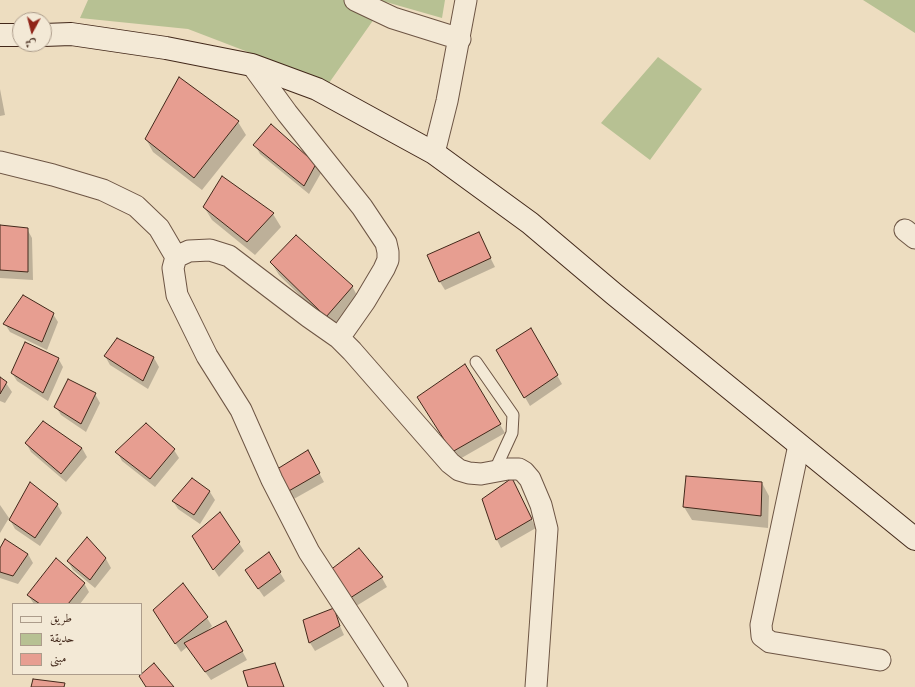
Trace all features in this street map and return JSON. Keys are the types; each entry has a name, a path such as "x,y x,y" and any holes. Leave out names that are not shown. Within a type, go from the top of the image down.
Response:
{"street":[{"path":"355,0 393,18 460,39"},
{"path":"434,153 460,39 466,0"},
{"path":"52,34 71,34 159,47 252,65 317,89 434,153 530,223 614,294 915,539"},
{"path":"0,35 12,35"},
{"path":"252,65 287,113 362,207 386,243 388,260 384,269 365,301 339,338"},
{"path":"0,162 53,175 103,190 136,206 159,228 176,257 173,268 177,295 207,356 241,410 272,480 309,552 397,687"},
{"path":"176,257 189,251 210,250 229,256 309,318 339,338 450,463 459,470 481,474 508,469 520,469 530,479 541,505 547,529 536,687"},
{"path":"799,445 761,625 762,636 770,642 880,660"}],"lane":[{"path":"476,362 513,415 512,433 494,472"}],"green space":[{"path":"88,0 445,0 442,18 386,2 329,83 188,29 80,18"},
{"path":"863,0 915,0 915,33"},
{"path":"658,57 702,89 650,160 601,123"}],"building":[{"path":"179,77 239,121 194,178 145,139"},
{"path":"271,124 316,164 304,186 253,145"},
{"path":"222,176 274,213 247,242 203,207"},
{"path":"0,225 28,228 28,272 0,270"},
{"path":"479,232 491,258 439,282 427,255"},
{"path":"296,235 353,286 326,317 270,262"},
{"path":"23,295 54,313 42,342 3,324"},
{"path":"531,328 558,375 524,398 496,350"},
{"path":"117,338 154,357 143,381 104,356"},
{"path":"25,342 59,358 43,393 11,373"},
{"path":"465,364 501,424 452,452 417,397"},
{"path":"0,377 7,382 0,394"},
{"path":"68,379 96,393 81,424 54,407"},
{"path":"43,421 82,448 61,474 25,443"},
{"path":"146,423 175,449 150,479 115,452"},
{"path":"308,450 320,473 287,492 274,471"},
{"path":"686,476 762,482 761,516 683,507"},
{"path":"192,478 210,491 194,515 172,501"},
{"path":"512,478 532,519 496,540 482,499"},
{"path":"30,482 58,504 35,538 9,520"},
{"path":"220,512 240,542 213,570 192,536"},
{"path":"87,537 106,558 90,580 67,561"},
{"path":"5,539 28,554 13,576 0,572 0,548"},
{"path":"359,548 383,577 347,600 329,571"},
{"path":"269,552 281,572 258,589 245,570"},
{"path":"56,558 85,583 69,603 39,603 27,595"},
{"path":"183,583 208,617 175,644 153,610"},
{"path":"334,608 340,626 309,643 303,620"},
{"path":"226,621 243,651 205,672 184,643"},
{"path":"154,663 174,687 146,687 139,676 142,675"},
{"path":"275,663 284,687 248,687 243,671"},
{"path":"33,679 65,683 64,687 31,687"}]}
